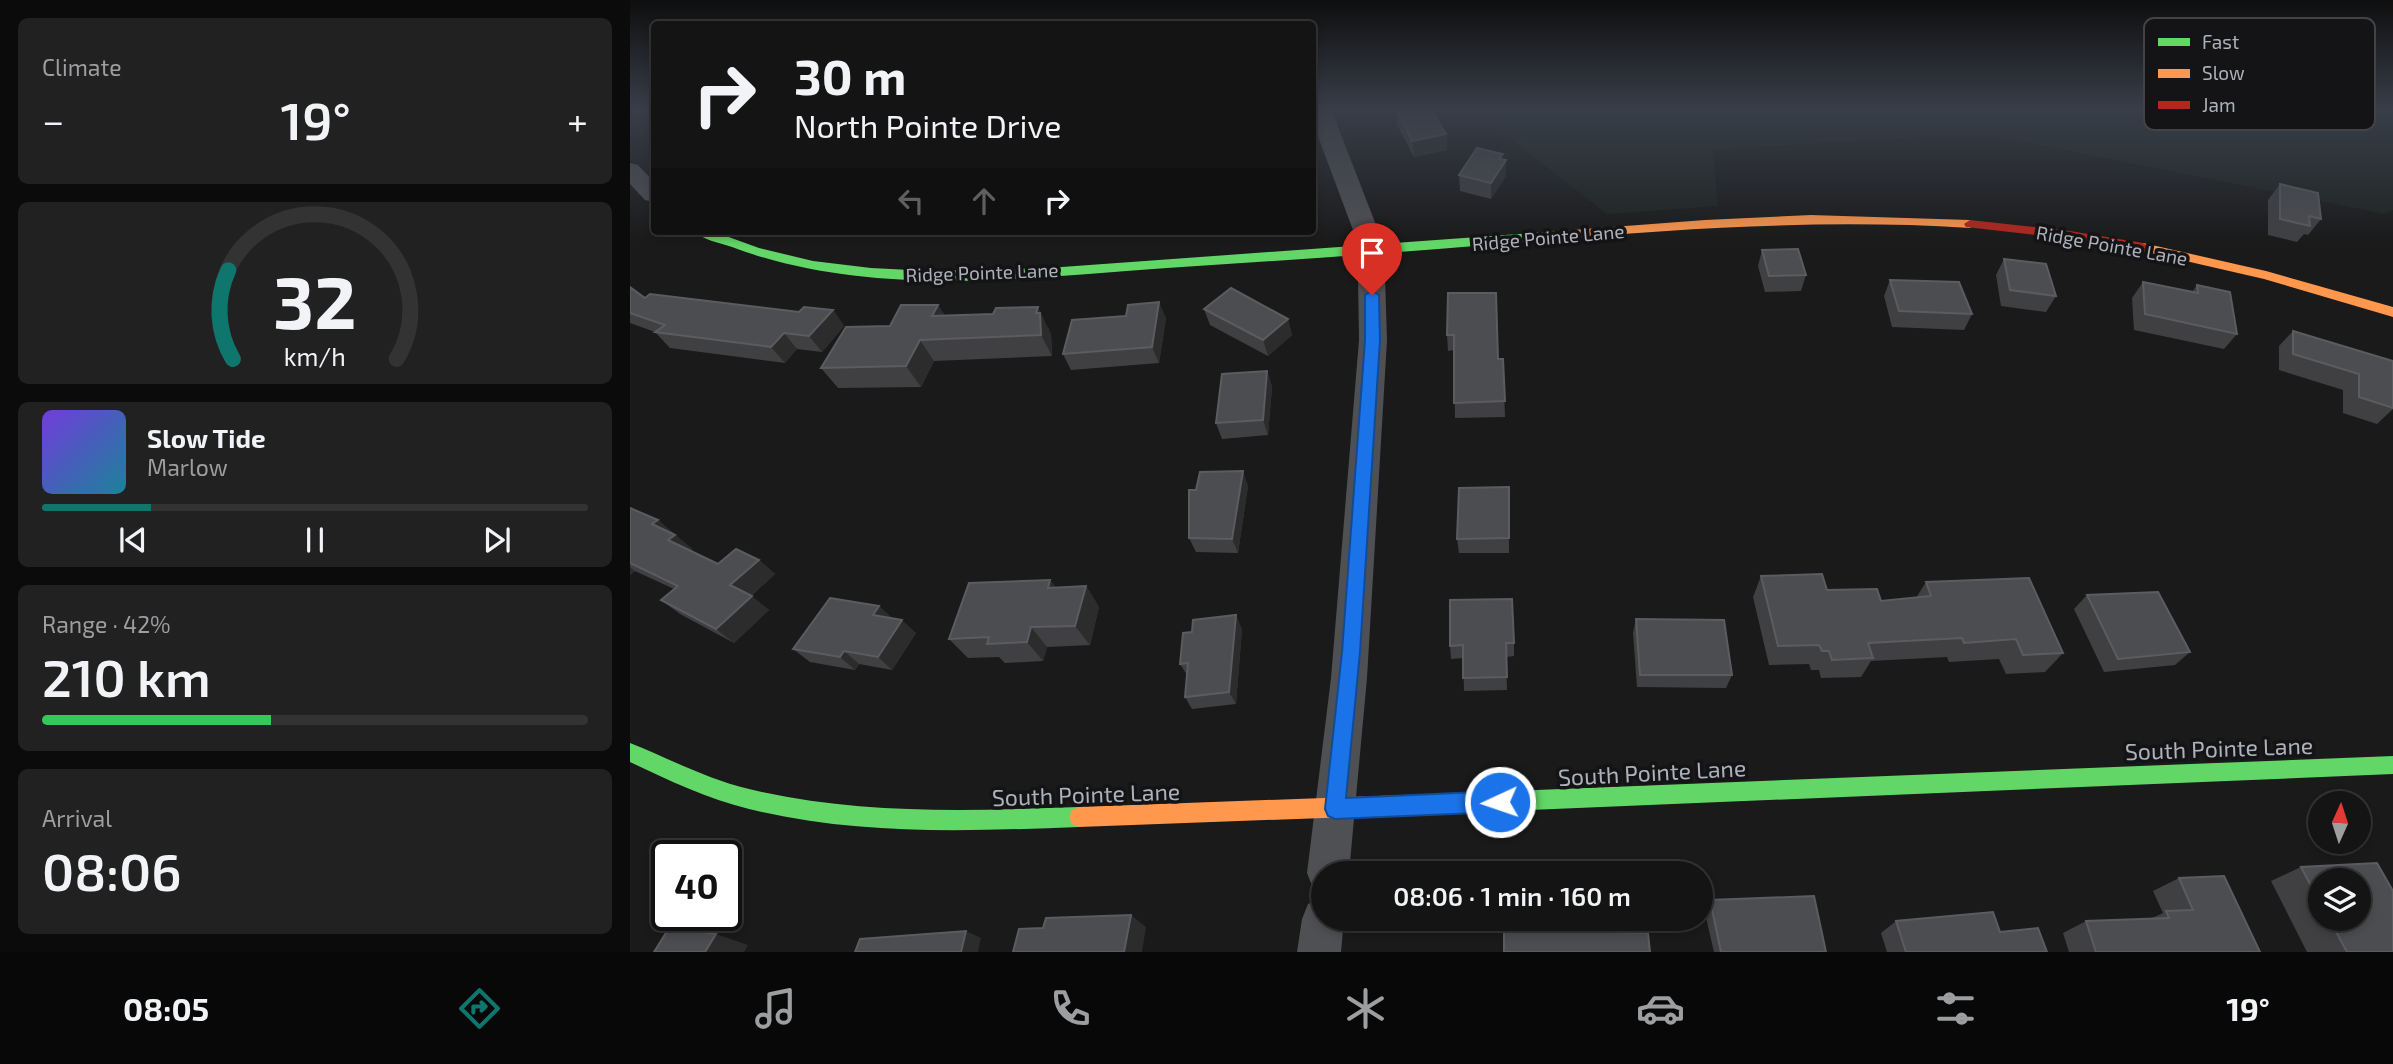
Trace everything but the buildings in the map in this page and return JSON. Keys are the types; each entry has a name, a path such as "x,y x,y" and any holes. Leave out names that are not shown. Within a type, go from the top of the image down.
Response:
{"street":[{"path":"1329,861 1349,678 1373,340 1368,250 1362,216 1334,153"},
{"path":"630,170 651,192"},
{"name":"Ridge Pointe Lane","path":"708,235 776,259 825,268 879,274 936,276 1368,250 1805,218 1938,221 2109,243 2193,259 2287,281 2393,312"},
{"name":"South Pointe Lane","path":"630,752 657,767 724,793 784,807 865,818 933,821 1335,809 2393,765"},
{"path":"1320,952 1322,931"}],"shaded area":[{"path":"1529,153 1713,153 1718,206 1607,214"},
{"path":"2082,153 2393,153 2393,210 2385,214"}],"traffic: fast":[{"path":"711,235 756,251 813,265 871,273 930,276 1048,272 1546,236"},
{"path":"630,752 733,795 831,813 955,820 1079,817"},
{"path":"1458,803 2393,765"}],"traffic: slow":[{"path":"1546,236 1811,219 1970,224"},
{"path":"2143,247 2266,275 2393,312"},
{"path":"1079,817 1458,803"}],"traffic: jam":[{"path":"1970,224 2070,235 2143,247"}],"route":[{"path":"1372,295 1373,340 1351,652 1335,809 1500,802"}]}
